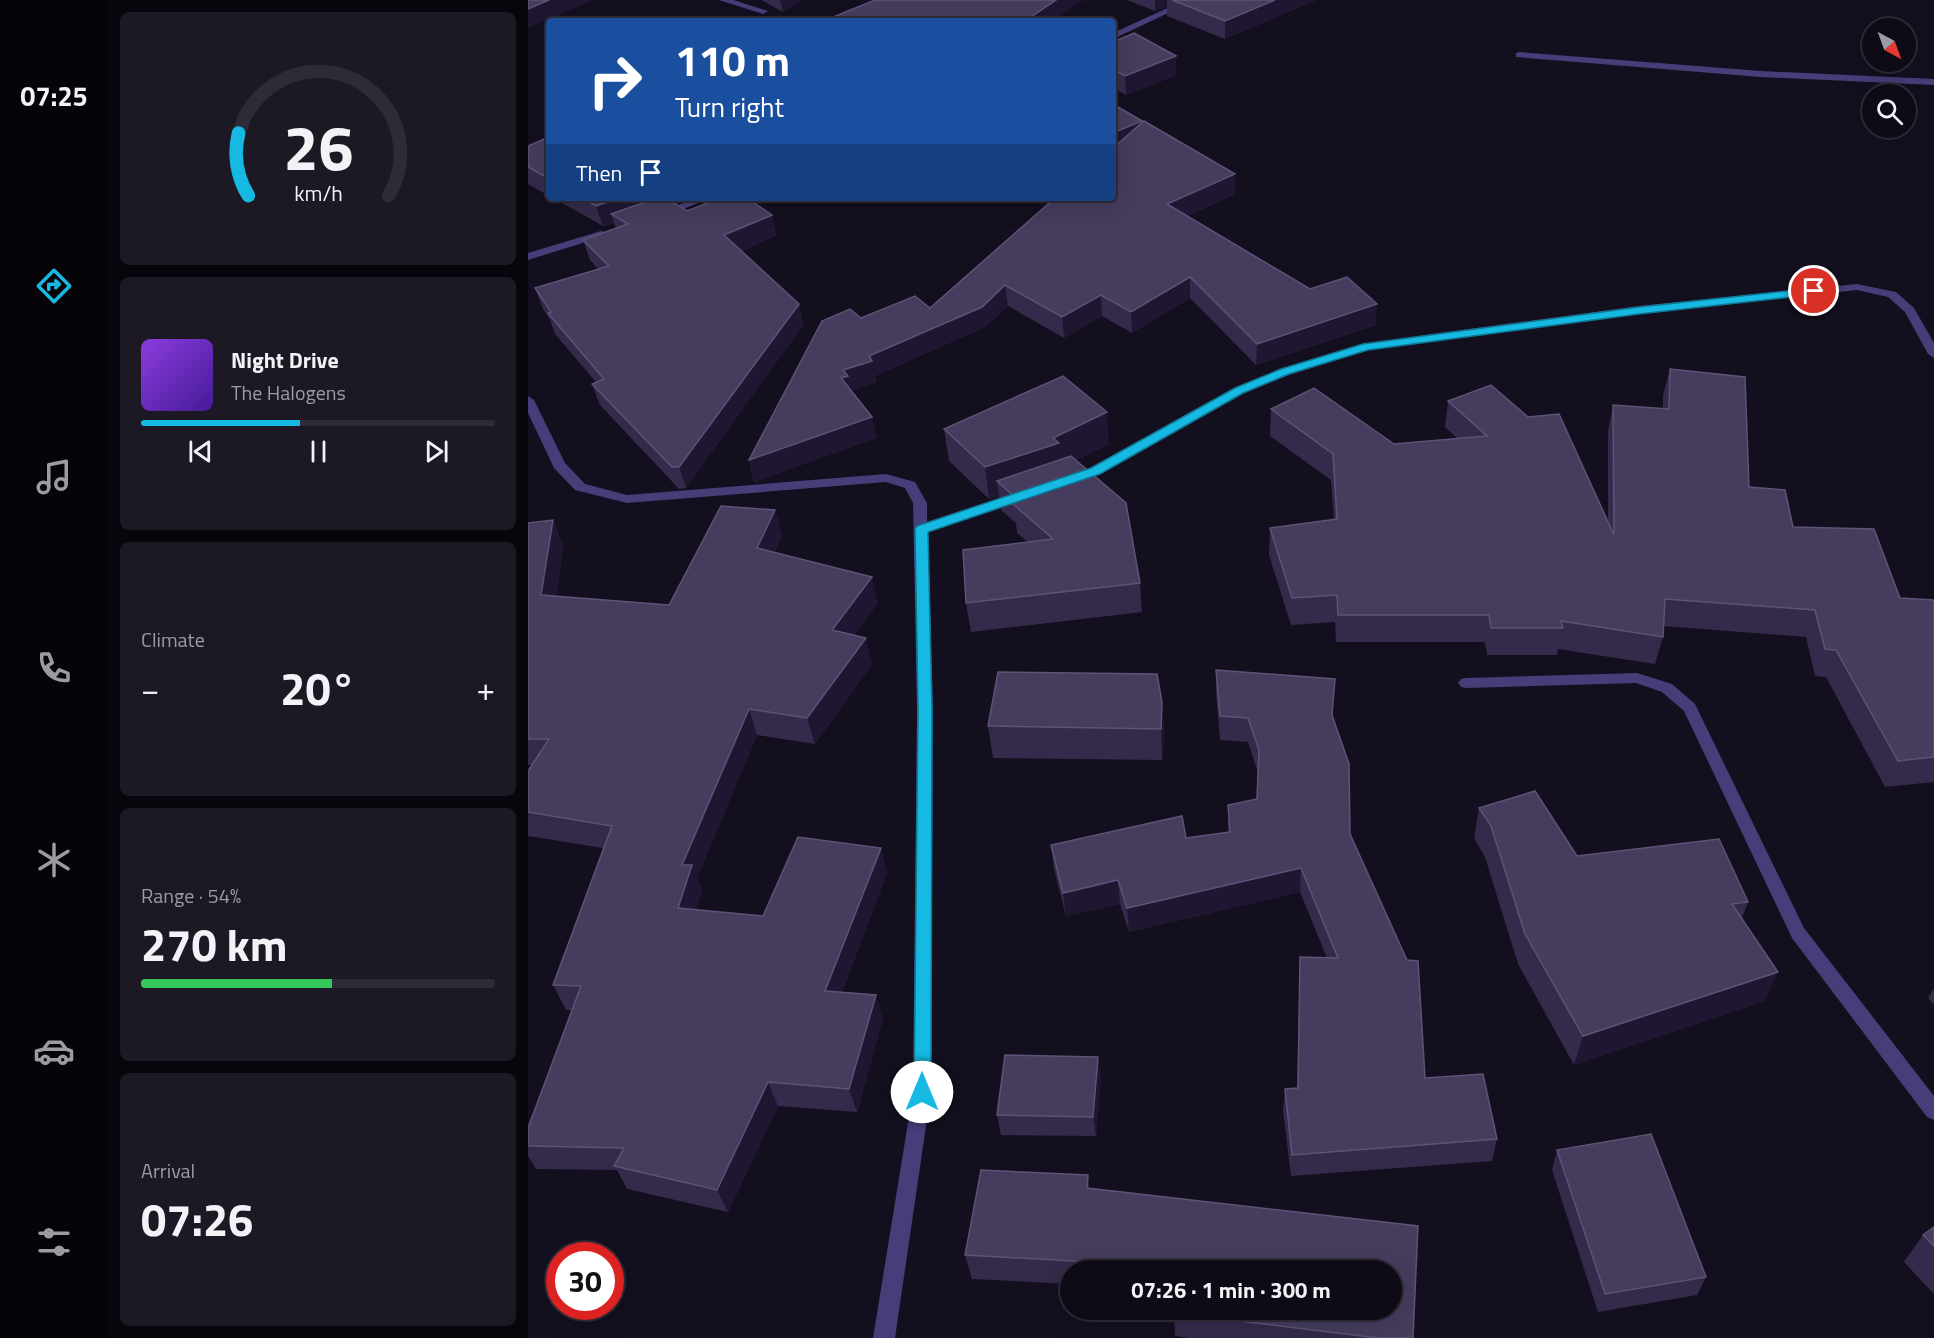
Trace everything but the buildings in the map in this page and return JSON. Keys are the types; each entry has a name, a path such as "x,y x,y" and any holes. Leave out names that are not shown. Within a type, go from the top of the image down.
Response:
{"street":[{"path":"723,0 763,11"},
{"path":"1116,35 1192,0"},
{"path":"1519,55 1761,74 1934,82"},
{"path":"651,217 697,201"},
{"path":"528,257 617,229"},
{"path":"1063,482 1095,471 1239,391 1285,372 1367,347 1639,310 1857,287 1892,294 1910,310 1934,354"},
{"path":"528,400 559,465 580,487 627,499 886,478 910,485 920,503 925,710 922,1092 885,1338"},
{"path":"921,529 1030,493"},
{"path":"1466,683 1637,678 1667,688 1690,708 1798,933 1934,1111"}],"route":[{"path":"922,1092 925,710 921,529 1095,471 1239,391 1285,372 1367,347 1639,310 1814,291"}]}
